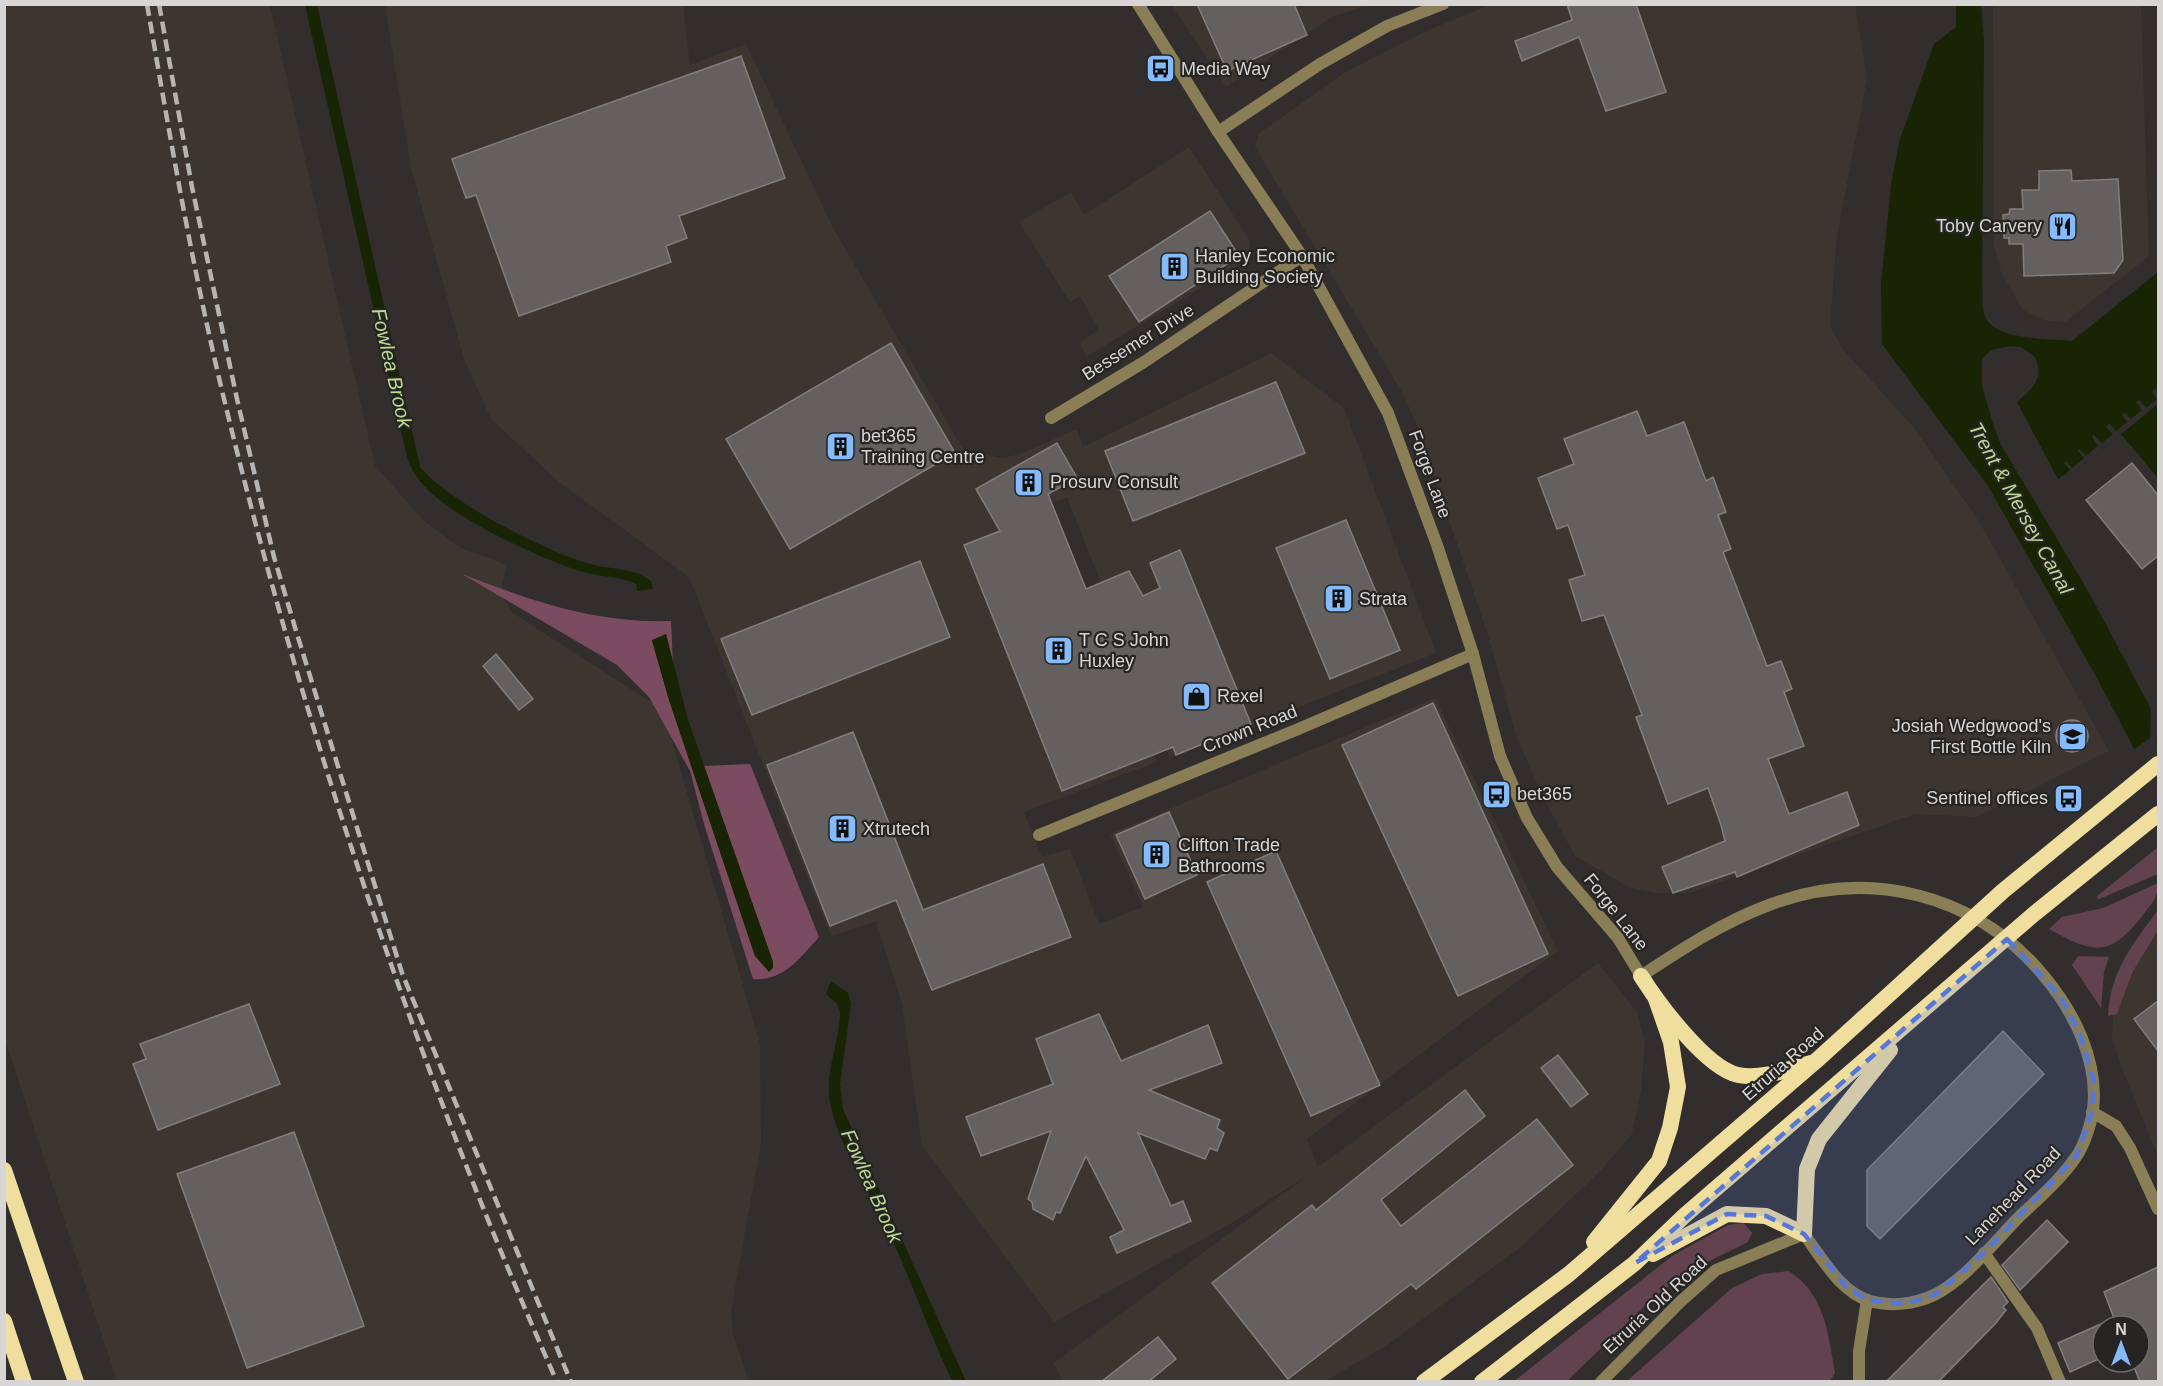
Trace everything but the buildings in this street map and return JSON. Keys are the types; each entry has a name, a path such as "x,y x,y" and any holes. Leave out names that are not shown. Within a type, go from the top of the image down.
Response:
{"highway":[{"name":"Etruria Road","path":"1424,1382 1569,1274 1815,1061 2003,891 2158,764"},
{"path":"1482,1382 1635,1263 1684,1216 1913,1021 2034,914 2153,818"},
{"path":"1641,976 1656,999 1710,1059 1737,1075 1769,1075 1815,1061"},
{"path":"1569,1274 1659,1161 1671,1128 1678,1087 1671,1042 1656,999"},
{"path":"1635,1263 1727,1214 1766,1216 1804,1234 1807,1169 1819,1139 1913,1021"},
{"path":"4,1170 76,1382"},
{"path":"4,1321 24,1382"}],"street":[{"name":"Forge Lane","path":"1138,4 1218,132 1302,256 1389,413 1437,545 1473,654 1500,756 1527,818 1557,867 1618,938 1641,976"},
{"path":"1218,132 1320,64 1387,26 1443,4"},
{"name":"Bessemer Drive","path":"1051,418 1144,362 1302,256"},
{"name":"Crown Road","path":"1039,835 1296,730 1473,654"},
{"name":"Lanehead Road","path":"1641,976 1712,930 1770,904 1803,895 1864,887 1912,894 1960,908 1994,928 2031,961 2061,997 2088,1056 2094,1081 2092,1112 2077,1156 1984,1253 1935,1295 1905,1304 1867,1300 1846,1287 1804,1234"},
{"path":"2092,1112 2116,1126 2130,1148 2158,1209"},
{"name":"Etruria Old Road","path":"1600,1382 1680,1302 1716,1270 1804,1234"},
{"path":"1984,1253 2037,1328 2060,1382"},
{"path":"1859,1382 1859,1352 1867,1300"}],"highlighted area":[{"path":"2007,939 2061,997 2080,1034 2094,1081 2092,1112 2077,1156 1984,1253 1935,1295 1905,1304 1867,1300 1846,1287 1804,1234 1766,1216 1747,1213 1727,1214 1635,1263"}],"shaded area":[{"path":"4,5 270,5 375,466 425,522 461,548 507,565 500,595 513,613 663,710 760,1044 761,1143 731,1311 733,1334 749,1381 117,1381 5,1040"},
{"path":"385,5 683,5 690,65 746,44 833,228 964,451 1004,458 1023,453 1077,429 1083,447 1271,353 1344,408 1436,653 1170,758 1067,497 1052,503 1157,762 1024,812 1042,857 1070,849 1099,924 1143,907 1110,834 1435,698 1558,951 1307,1139 1318,1167 1598,963 1637,1012 1645,1044 1641,1090 1632,1134 1599,1172 1521,1247 1386,1346 1325,1381 1062,1381 1054,1363 1307,1176 1230,1224 1054,1322 922,1146 902,1004 876,921 831,936 689,577 559,482 491,419 464,359 411,168"},
{"path":"1172,5 1367,5 1332,17 1226,87"},
{"name":"bet365","path":"1490,5 1855,5 1867,79 1837,236 1830,326 1842,348 1914,428 1978,520 2109,751 1977,817 1915,814 1689,893 1654,893 1629,887 1575,856 1542,795 1516,735 1488,635 1417,425 1402,392 1255,147 1258,134 1347,71 1426,31"},
{"path":"1993,5 2141,5 2149,256 2065,322 2043,320 2023,310 2001,272 1994,246"},
{"path":"1189,147 1250,241 1247,260 1086,357 1080,342 1099,330 1080,296 1070,302 1019,222 1071,192 1084,215"},
{"path":"462,574 513,593 589,614 643,621 671,621 673,664 666,634 652,641 669,700 755,956 773,962 704,766 750,764 819,937 790,967 773,977 753,979 704,824 690,771 649,697 617,665"},
{"path":"2158,847 2158,874 2099,899 2096,897"},
{"path":"2158,883 2152,904 2121,939 2111,945 2100,948 2090,947 2049,929 2062,917 2103,908"},
{"path":"2158,910 2158,930 2132,973 2117,1014 2108,1016 2113,985 2118,971"},
{"path":"2158,932 2158,1156 2112,1038 2114,995 2121,977"},
{"path":"2078,956 2109,957 2104,972 2101,1008 2072,965"},
{"path":"1744,1223 1752,1233 1748,1242 1689,1271 1651,1300 1567,1381 1513,1382 1672,1256 1728,1225"},
{"path":"1789,1271 1810,1291 1823,1316 1835,1373 1830,1381 1627,1381 1732,1288 1762,1274"}],"water":[{"name":"Fowlea Brook","path":"305,5 317,5 420,467 453,495 499,524 571,558 598,566 637,573 651,581 653,589 637,591 636,584 630,581 583,572 520,547 472,522 451,508 433,494 414,473 407,457"},
{"name":"Trent & Mersey Canal","path":"1956,5 1981,5 1984,40 1982,300 1985,316 1990,324 1999,330 2023,337 2072,341 2158,272 2158,478 2121,434 2069,477 2065,474 2058,479 2017,402 2032,388 2039,371 2035,357 2021,347 2011,346 1991,350 1982,359 1982,386 2001,445 2088,591 2151,709 2150,740 2158,794 2097,678 1988,486 1882,344 1881,284 1891,185 1899,142 1934,44 1956,27"},
{"path":"666,634 688,720 773,962 773,968 769,972 755,956 669,700 652,640"},
{"name":"Fowlea Brook","path":"831,981 848,993 851,1004 840,1084 843,1109 966,1381 952,1381 895,1245 847,1151 834,1119 830,1102 829,1079 840,1012 837,1004 826,994"}],"pier":[{"path":"2156,388 2158,404 2069,477 2066,474 2070,470 2064,463 2066,461 2072,468 2084,458 2078,451 2080,449 2086,456 2098,446 2092,437 2094,435 2102,443 2113,434 2106,427 2109,423 2116,431 2127,422 2122,415 2124,412 2131,419 2142,410 2136,402 2139,400 2146,408 2157,399 2152,392"},
{"path":"2154,735 2158,751 2158,797 2133,750"}],"railway":[{"path":"147,4 213,354 291,653 369,900 412,1022 457,1143 557,1382"},
{"path":"159,4 192,187 237,399 274,557 297,634 402,973 571,1382"}],"place":[{"name":"Media Way","path":"1160,69"},
{"name":"Toby Carvery","path":"2063,226"},
{"name":"Hanley Economic Building Society","path":"1174,266"},
{"name":"bet365 Training Centre","path":"840,446"},
{"name":"Prosurv Consult","path":"1029,482"},
{"name":"Strata","path":"1338,599"},
{"name":"T C S John Huxley","path":"1058,650"},
{"name":"Rexel","path":"1196,696"},
{"name":"Josiah Wedgwood's First Bottle Kiln","path":"2072,736"},
{"name":"bet365","path":"1496,794"},
{"name":"Sentinel offices","path":"2069,798"},
{"name":"Xtrutech","path":"842,829"},
{"name":"Clifton Trade Bathrooms","path":"1157,855"}]}
